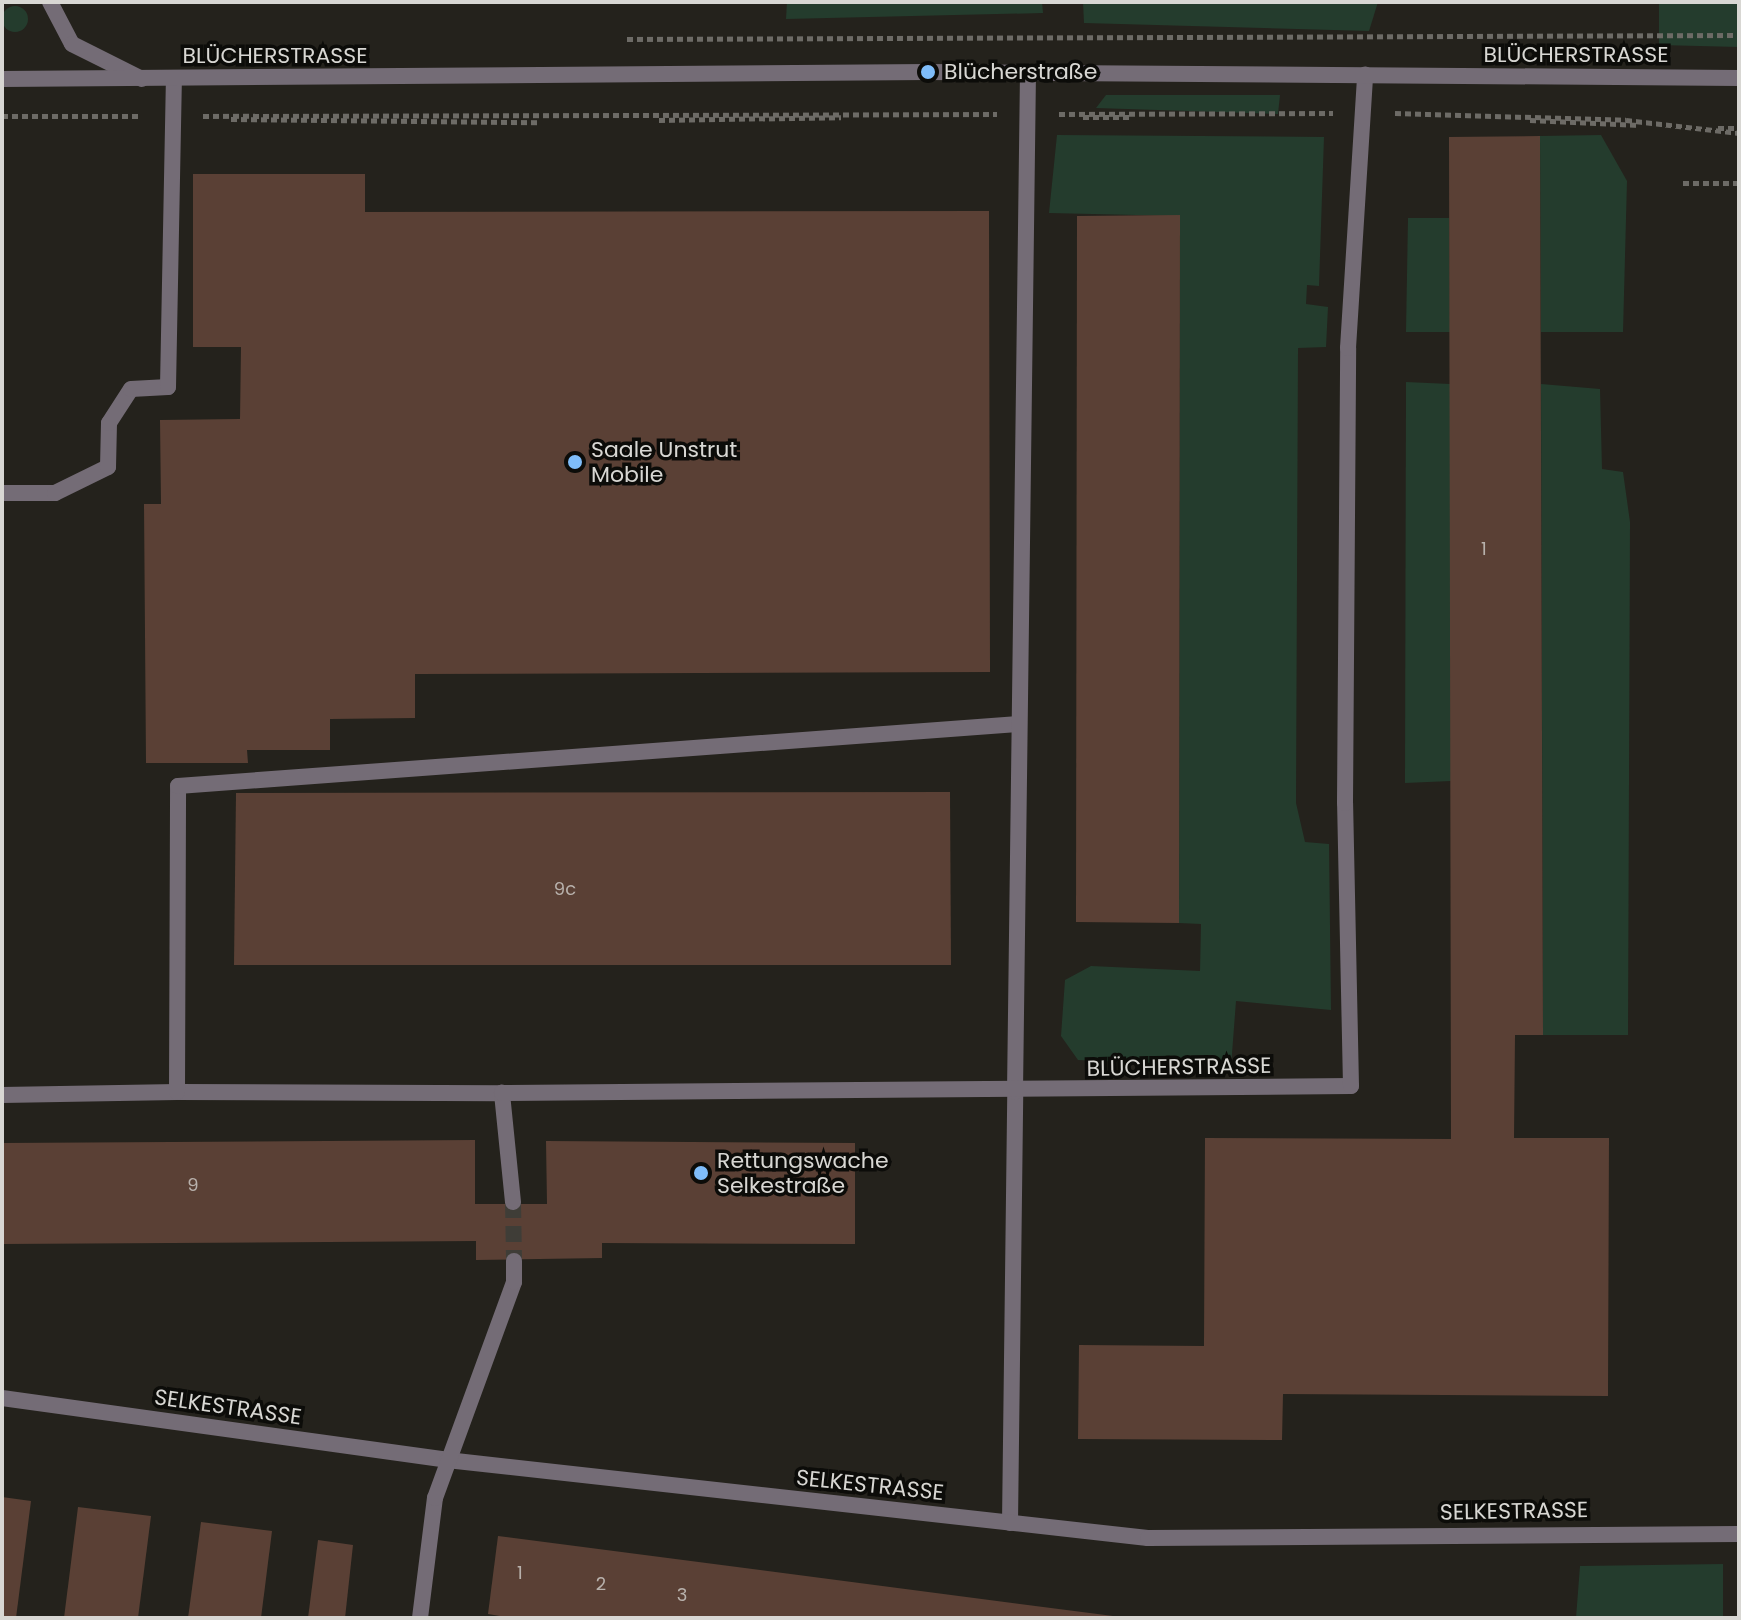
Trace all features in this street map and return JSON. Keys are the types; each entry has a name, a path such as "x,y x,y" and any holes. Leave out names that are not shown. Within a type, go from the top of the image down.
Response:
{"street":[{"path":"50,2 72,44 144,79"},
{"path":"1010,1523 1028,73"},
{"name":"BLÜCHERSTRASSE","path":"2,79 1028,73 1739,78"},
{"name":"BLÜCHERSTRASSE","path":"1015,1092 1351,1086 1345,803 1348,364 1365,75"},
{"path":"2,493 55,493 108,467 109,423 131,389 168,387 174,79"},
{"path":"177,1092 178,786 1019,724"},
{"path":"2,1095 177,1092 1015,1092"},
{"path":"502,1093 513,1202"},
{"path":"420,1618 435,1498 514,1282 514,1261"},
{"name":"SELKESTRASSE","path":"2,1398 447,1460 1148,1538 1739,1534"}],"path":[{"path":"1636,36 1739,35"},
{"path":"2,118 173,116 482,123 1028,114 1363,113 1739,131"},
{"path":"1683,183 1739,183"}],"green space":[{"path":"787,2 1042,2 1043,13 786,19"},
{"path":"1083,2 1378,2 1369,31 1084,23"},
{"path":"1659,2 1739,2 1739,47 1659,45"},
{"path":"15,6 24,10 28,19 24,28 15,32 6,28 2,19 6,10"},
{"path":"1106,95 1280,95 1278,114 1096,108"},
{"path":"1057,135 1324,137 1319,286 1307,285 1306,304 1328,307 1326,347 1298,348 1296,803 1305,842 1329,844 1331,1010 1236,1001 1231,1067 1078,1060 1061,1036 1065,980 1091,966 1200,971 1201,924 1179,923 1180,216 1049,213"},
{"path":"1601,135 1627,181 1623,332 1541,332 1540,136"},
{"path":"1408,218 1449,218 1450,332 1406,332"},
{"path":"1406,382 1450,384 1451,781 1405,783"},
{"path":"1541,384 1600,389 1602,469 1623,472 1630,522 1628,1035 1543,1035"},
{"path":"1723,1564 1723,1618 1576,1618 1580,1566"}],"building":[{"path":"1540,136 1543,1035 1515,1035 1514,1138 1609,1138 1608,1396 1283,1394 1282,1440 1078,1439 1079,1345 1204,1346 1205,1138 1451,1139 1449,137"},
{"name":"Saale Unstrut Mobile","path":"193,174 365,174 365,212 989,211 990,672 415,674 415,718 330,719 330,750 247,750 248,763 146,763 144,504 161,504 160,420 240,419 241,347 193,347"},
{"path":"1180,215 1179,923 1076,922 1077,216"},
{"path":"950,792 951,965 234,965 236,793"},
{"path":"475,1140 475,1204 547,1204 546,1141 855,1143 855,1244 602,1243 602,1258 476,1260 476,1241 2,1244 2,1143"},
{"path":"2,1497 31,1501 16,1618 2,1618"},
{"path":"78,1507 151,1516 138,1618 64,1618"},
{"path":"201,1522 272,1531 261,1618 188,1618"},
{"path":"498,1536 1113,1618 511,1618 488,1614"},
{"path":"318,1540 353,1545 345,1618 308,1618"}],"tunnel":[{"path":"513,1202 514,1261"}],"place":[{"name":"Blücherstraße","path":"928,72"},
{"name":"Saale Unstrut Mobile","path":"575,462"},
{"name":"Rettungswache Selkestraße","path":"701,1173"}]}
